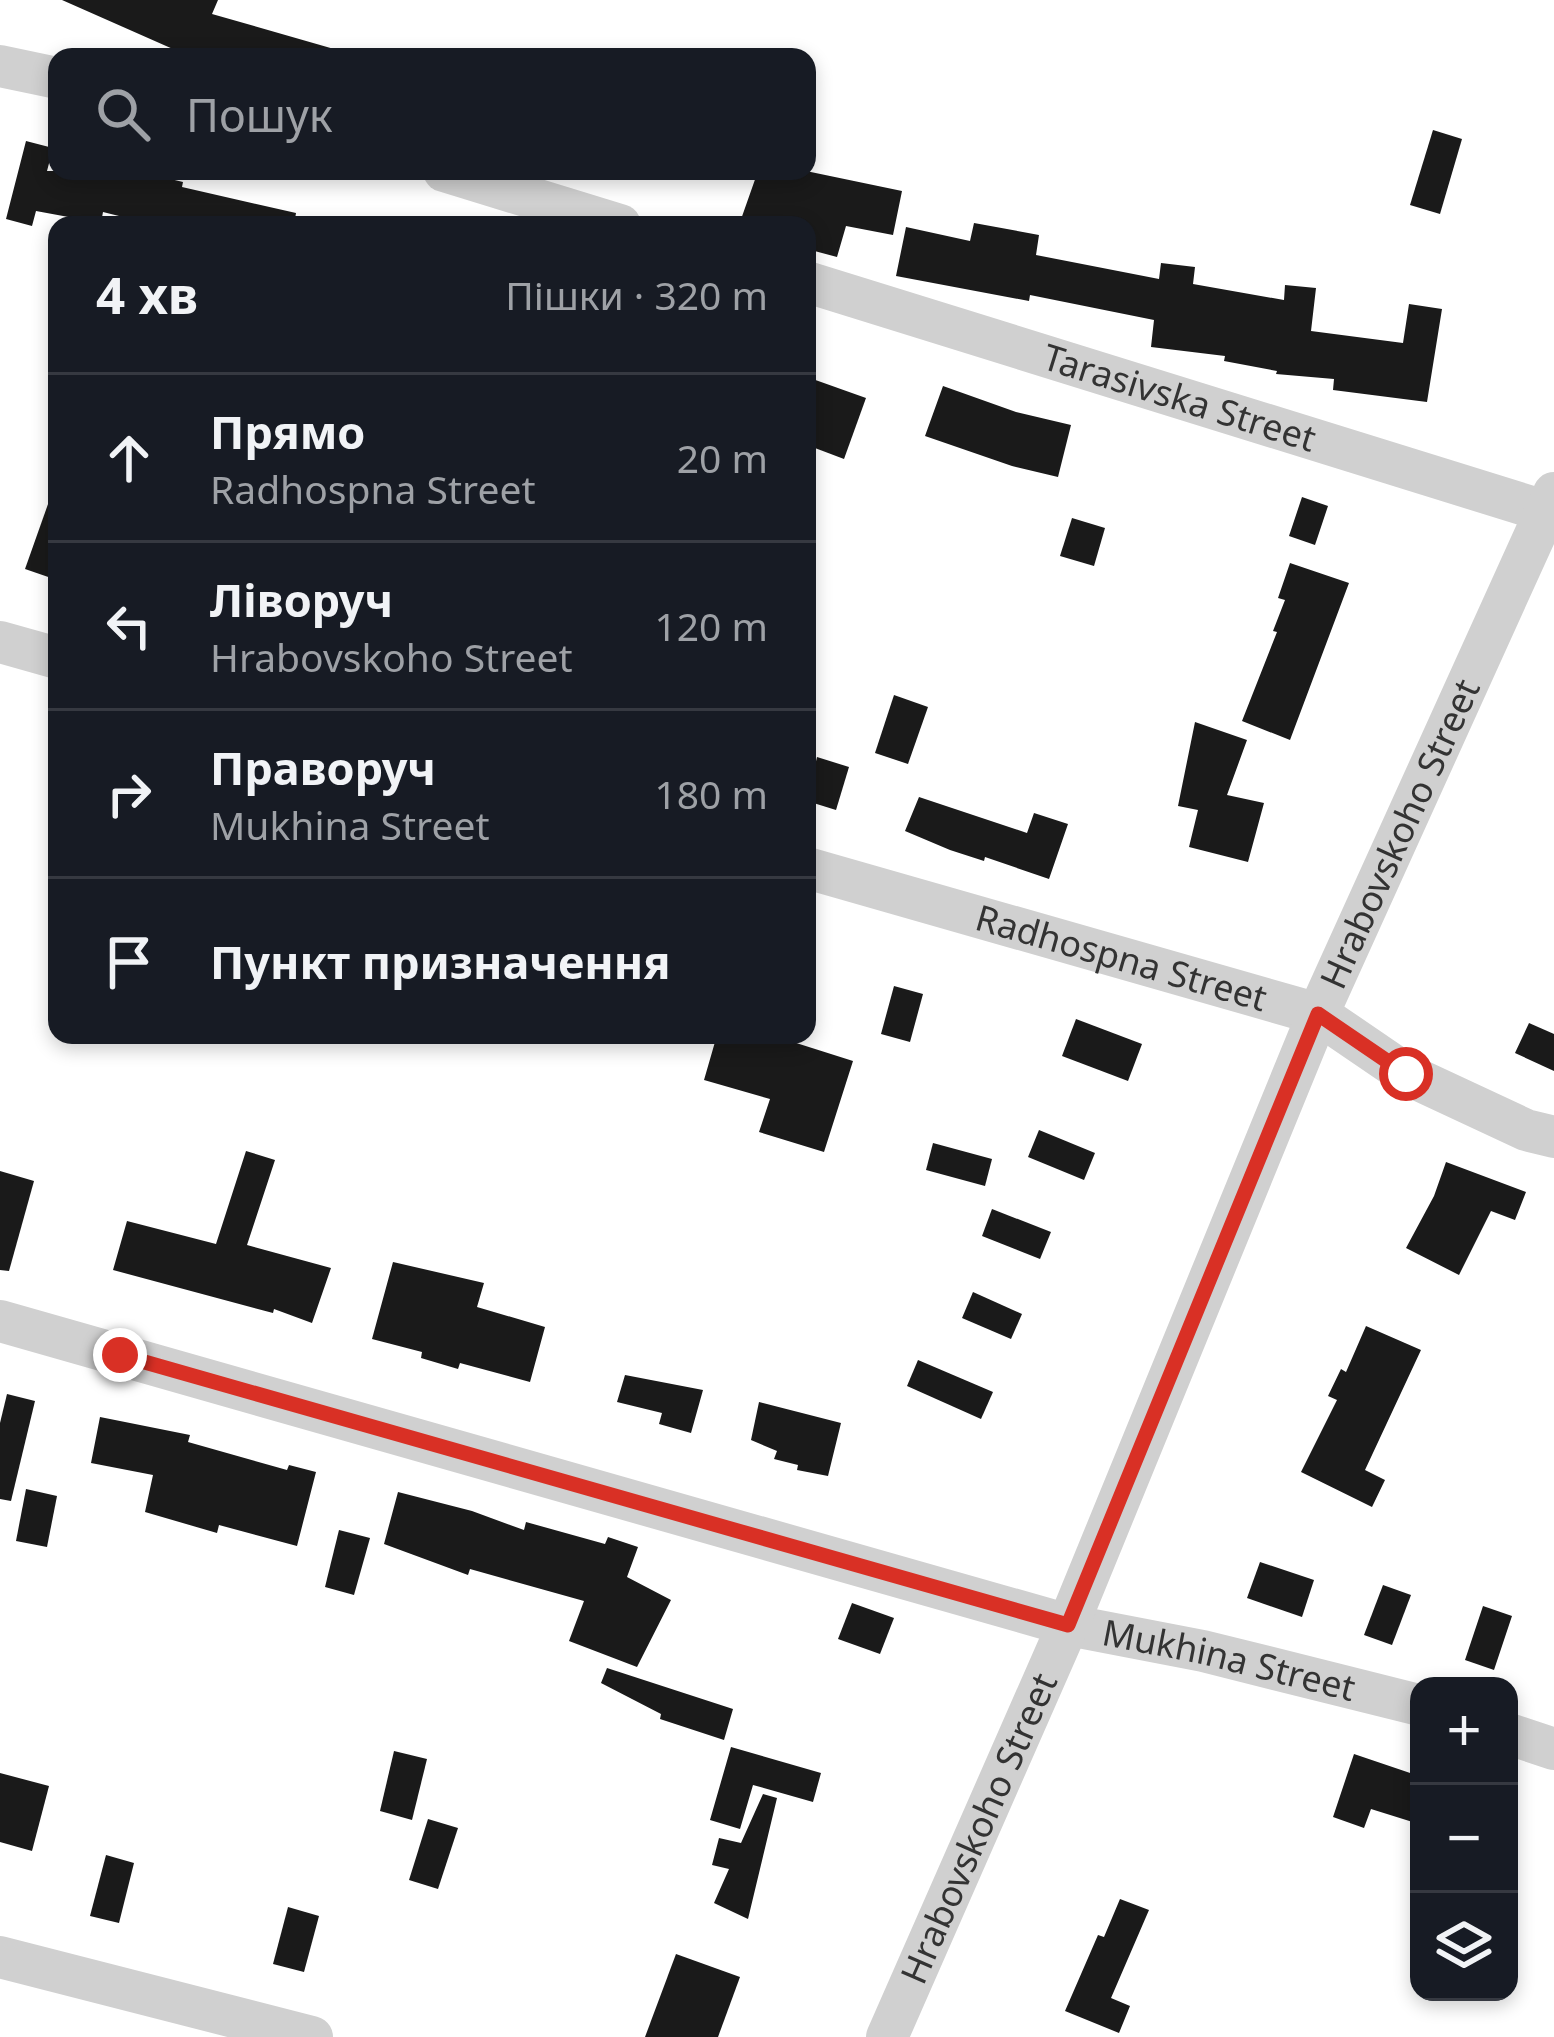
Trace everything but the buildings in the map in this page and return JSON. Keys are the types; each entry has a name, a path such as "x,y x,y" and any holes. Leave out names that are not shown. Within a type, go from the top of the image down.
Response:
{"street":[{"path":"0,66 48,75"},
{"path":"472,180 590,216"},
{"name":"Tarasivska Street","path":"816,285 1551,507"},
{"name":"Hrabovskoho Street","path":"886,2037 1068,1625 1318,1014 1551,507"},
{"path":"0,642 48,655"},
{"name":"Radhospna Street","path":"816,871 1318,1014 1406,1074 1526,1130 1554,1137"},
{"name":"Mukhina Street","path":"0,1322 1068,1625 1203,1651 1410,1703"},
{"path":"1518,1737 1554,1749"},
{"path":"0,1957 312,2037"}],"route":[{"path":"120,1355 1068,1625 1318,1014 1406,1074"}]}
